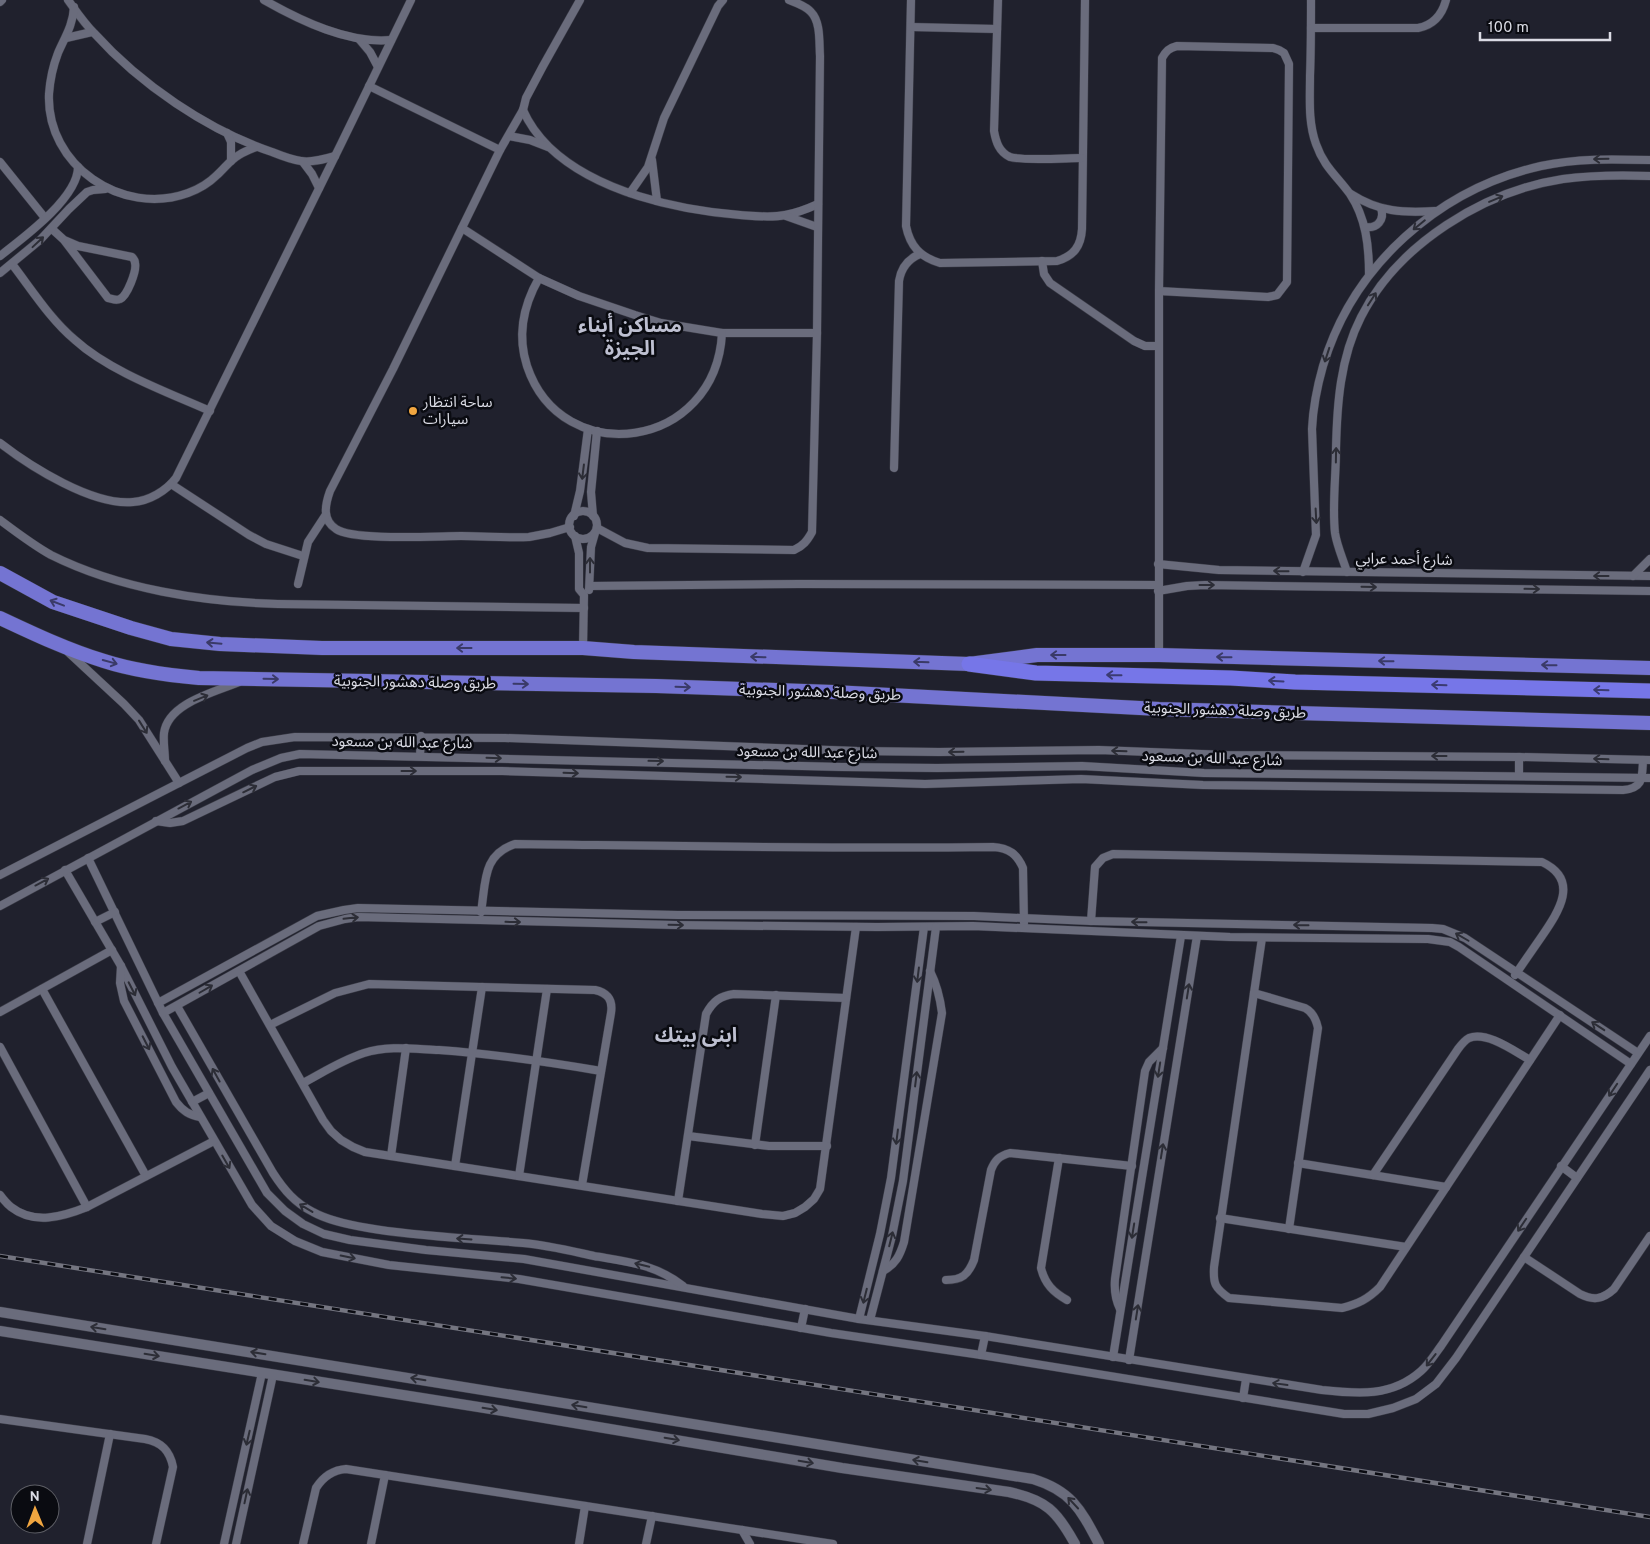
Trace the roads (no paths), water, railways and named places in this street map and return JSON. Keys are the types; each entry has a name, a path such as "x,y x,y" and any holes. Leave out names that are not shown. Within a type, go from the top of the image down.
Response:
{"highway":[{"name":"طريق وصلة دهشور الجنوبية","path":"0,573 53,602 131,628 171,639 220,644 322,648 583,648 634,652 969,664 1036,674 1650,691"},
{"name":"طريق وصلة دهشور الجنوبية","path":"0,618 104,661 151,673 199,678 656,686 833,692 1160,709 1650,724"},
{"path":"969,664 1037,655 1159,656 1650,668"}],"street":[{"path":"68,0 92,32 116,56 149,83 197,116 256,147 303,162 335,156"},
{"path":"264,0 305,20 359,39 391,40"},
{"path":"0,443 33,466 62,482 93,495 117,502 147,500 171,484 176,478 210,411 411,0"},
{"path":"570,527 530,537 375,536 344,533 329,523 326,516 326,502 500,150 522,110 526,98 580,0"},
{"path":"596,530 626,543 661,549 794,550 808,540 812,532 817,333 820,74 817,26 814,16 811,11 789,0"},
{"path":"911,0 906,226 908,236 920,254 929,260 940,263 1058,261 1073,254 1078,247 1082,229 1085,0"},
{"path":"998,0 994,131 996,144 1001,151 1010,157 1082,158"},
{"path":"1311,0 1310,114 1313,135 1321,157 1328,169 1349,193 1365,227 1369,250 1369,274"},
{"path":"1311,28 1418,28 1430,24 1439,17 1446,0"},
{"path":"630,193 652,158 664,118 720,2"},
{"path":"74,7 73,18 53,68 49,105 54,130 61,144 78,167 97,183 126,196 140,199 177,196 199,188 210,181 238,155 256,147"},
{"path":"910,28 997,29"},
{"path":"66,38 92,32"},
{"path":"359,39 370,52 378,67"},
{"path":"1159,656 1158,346 1162,58 1165,52 1177,46 1262,47 1284,53 1289,64 1287,282 1277,295 1268,297 1160,291"},
{"path":"369,86 500,150"},
{"path":"522,110 534,130 566,160 589,175 630,193 657,201 718,213 750,216 784,215 802,211 818,204"},
{"path":"227,133 232,151 231,161"},
{"path":"509,136 530,140 550,147"},
{"path":"652,158 657,201"},
{"path":"1304,572 1316,535 1312,429 1318,385 1339,324 1356,292 1369,274 1393,247 1437,211 1486,184 1515,173 1560,162 1599,159 1650,160"},
{"path":"0,162 45,218"},
{"path":"303,162 319,188"},
{"path":"1,252 18,242 45,218 74,184 78,167"},
{"path":"1347,572 1336,540 1334,524 1339,395 1345,362 1355,331 1361,317 1381,286 1405,259 1432,236 1461,216 1500,197 1525,188 1562,179 1600,176 1650,176"},
{"path":"0,273 52,229 87,192 108,189"},
{"path":"1349,193 1364,202 1380,208 1408,212 1437,211"},
{"path":"1365,227 1373,227 1380,223 1382,216 1380,208"},
{"path":"784,215 817,226"},
{"path":"462,228 539,278 578,296 635,316 661,323 722,333 817,333"},
{"path":"52,229 64,240 108,298 115,300 122,298 127,292 136,267 132,256 78,246 64,240"},
{"path":"894,468 899,281 906,264 920,254"},
{"path":"1042,261 1044,274 1050,283 1134,341 1145,346 1158,346"},
{"path":"12,264 57,322 88,351 111,365 210,411"},
{"path":"539,278 524,312 522,327 524,358 529,374 537,388 556,410 588,429 612,434 641,432 667,423 688,409 704,391 715,371 719,358 722,333"},
{"path":"583,648 584,595 579,589 579,553 575,536 570,527 580,491 588,429"},
{"path":"584,595 589,591 590,586 591,546 596,530 591,492 597,431"},
{"path":"171,484 249,535 266,544 304,556"},
{"path":"574,516 578,513 586,512 594,516"},
{"path":"298,584 308,542 326,516"},
{"path":"0,520 50,554 74,564 146,587 196,597 251,603 584,608"},
{"path":"575,536 583,539 588,538 596,530"},
{"path":"1633,576 1650,559"},
{"name":"شارع أحمد عرابي","path":"1158,564 1219,570 1650,576"},
{"path":"1423,573 1423,587"},
{"path":"590,586 800,584 1158,588 1196,585 1650,591"},
{"path":"59,644 139,720 179,783"},
{"path":"165,763 164,734 168,722 176,710 189,702 247,679"},
{"name":"شارع عبد الله بن مسعود","path":"0,875 247,748 295,736 506,738 858,751 1099,750 1232,755 1646,760"},
{"path":"420,756 421,736"},
{"name":"شارع عبد الله بن مسعود","path":"0,906 252,770 281,758 312,754 937,768 1082,766 1204,773 1646,778"},
{"path":"474,757 475,771"},
{"path":"1519,757 1519,776"},
{"path":"156,821 170,823 183,821 274,777 299,771 475,771 776,778 925,784 1081,779 1203,785 1624,790 1632,789 1646,778 1646,760"},
{"path":"680,762 680,776"},
{"path":"776,765 776,778"},
{"path":"1081,779 1082,766"},
{"path":"873,767 873,782"},
{"path":"1203,785 1204,773"},
{"path":"1300,774 1300,786"},
{"path":"1408,775 1408,788"},
{"path":"481,912 488,868 494,856 503,848 515,844 785,848 1002,847 1010,850 1020,861 1024,876 1024,929"},
{"path":"1091,921 1095,867 1102,858 1113,854 1542,862 1554,867 1561,877 1564,889 1562,903 1510,981"},
{"path":"88,858 158,1003 267,1193 285,1211 303,1224 324,1234 350,1240 426,1250 524,1259 859,1319 985,1336 1246,1379 1344,1393 1386,1391 1406,1382 1422,1370 1441,1346 1650,1036"},
{"path":"66,870 121,966 172,1067 252,1205 271,1226 295,1241 322,1252 389,1265 519,1279 801,1328 1344,1414 1376,1412 1393,1408 1416,1399 1436,1384 1456,1358 1650,1070"},
{"path":"158,1003 317,916 358,908 688,915 974,916 1091,921 1443,929 1465,938 1638,1053"},
{"path":"429,910 429,920"},
{"path":"95,922 115,912"},
{"path":"568,913 568,923"},
{"path":"877,916 877,927"},
{"path":"164,1013 319,926 345,918 358,917 568,923 856,927 973,926 1181,936 1441,940 1459,946 1631,1064"},
{"path":"1230,937 1231,924"},
{"path":"239,971 331,1132 353,1147 365,1152 783,1216 795,1214 805,1207 814,1199 820,1188 856,927"},
{"path":"859,1319 880,1234 891,1178 924,927"},
{"path":"870,1320 903,1181 936,927"},
{"path":"295,928 300,936"},
{"path":"1113,1357 1181,936"},
{"path":"1129,1360 1197,936"},
{"path":"1262,938 1220,1218 1213,1279 1219,1290 1229,1298 1342,1308 1356,1305 1369,1298 1380,1287 1560,1015"},
{"path":"0,1012 112,950"},
{"path":"121,966 120,984 124,1001 176,1102 182,1110 190,1115 200,1117"},
{"path":"883,1271 889,1268 898,1258 904,1242 942,1013 937,984 930,971"},
{"path":"270,1025 335,993 369,984 596,990 603,992 609,997 612,1005 582,1186"},
{"path":"455,1166 482,987"},
{"path":"42,989 146,1176"},
{"path":"519,1176 547,989"},
{"path":"1254,993 1311,1011 1318,1028 1289,1229"},
{"path":"678,1201 706,1014 712,1003 722,996 734,994 846,998"},
{"path":"755,1145 776,995"},
{"path":"177,1006 256,1146 284,1190 298,1203 315,1214 353,1225 391,1232 527,1243 653,1268 670,1276 684,1288"},
{"path":"1373,1175 1458,1049 1468,1038 1482,1036 1496,1041 1530,1060"},
{"path":"0,1047 87,1207"},
{"path":"303,1083 364,1053 406,1048 472,1052 601,1071"},
{"path":"391,1156 406,1048"},
{"path":"1121,1309 1116,1300 1114,1290 1146,1071 1149,1062 1163,1048"},
{"path":"192,1102 209,1093"},
{"path":"688,1136 755,1145 785,1147 826,1146"},
{"path":"0,1195 11,1207 28,1216 48,1218 71,1214 214,1141"},
{"path":"244,1153 256,1146"},
{"path":"946,1280 956,1280 964,1276 974,1260 991,1170 994,1161 1001,1155 1010,1153 1132,1166"},
{"path":"1059,1158 1041,1268 1044,1279 1050,1288 1067,1300"},
{"path":"1298,1163 1446,1186"},
{"path":"1562,1166 1578,1178"},
{"path":"1220,1218 1406,1247"},
{"path":"350,1240 353,1225"},
{"path":"426,1250 428,1236"},
{"path":"1524,1257 1580,1294 1598,1299 1607,1296 1614,1289 1650,1236"},
{"path":"524,1259 527,1243"},
{"path":"801,1328 805,1309"},
{"path":"0,1312 1018,1476 1048,1484 1061,1491 1073,1501 1099,1544"},
{"path":"11,1332 14,1314"},
{"path":"0,1331 849,1469 1022,1495 1045,1505 1055,1513 1075,1544"},
{"path":"981,1355 985,1336"},
{"path":"224,1544 262,1373"},
{"path":"236,1544 273,1375"},
{"path":"1243,1398 1246,1379"},
{"path":"463,1405 465,1387"},
{"path":"255,1406 266,1408"},
{"path":"624,1431 627,1414"},
{"path":"0,1419 154,1440 161,1445 167,1451 173,1467 156,1544"},
{"path":"87,1544 110,1434"},
{"path":"758,1454 761,1435"},
{"path":"849,1469 852,1450"},
{"path":"303,1544 316,1488 325,1477 339,1470 346,1469 834,1544"},
{"path":"371,1544 386,1475"},
{"path":"579,1544 585,1506"},
{"path":"646,1544 652,1516"},
{"path":"742,1530 750,1544"}],"railway":[{"path":"0,1256 1650,1517"}],"place":[{"name":"ساحة انتظار سيارات","path":"413,411"}],"district":[{"name":"مساكن أبناء الجيزة","path":"630,336"},
{"name":"ابنى بيتك","path":"696,1035"}]}
